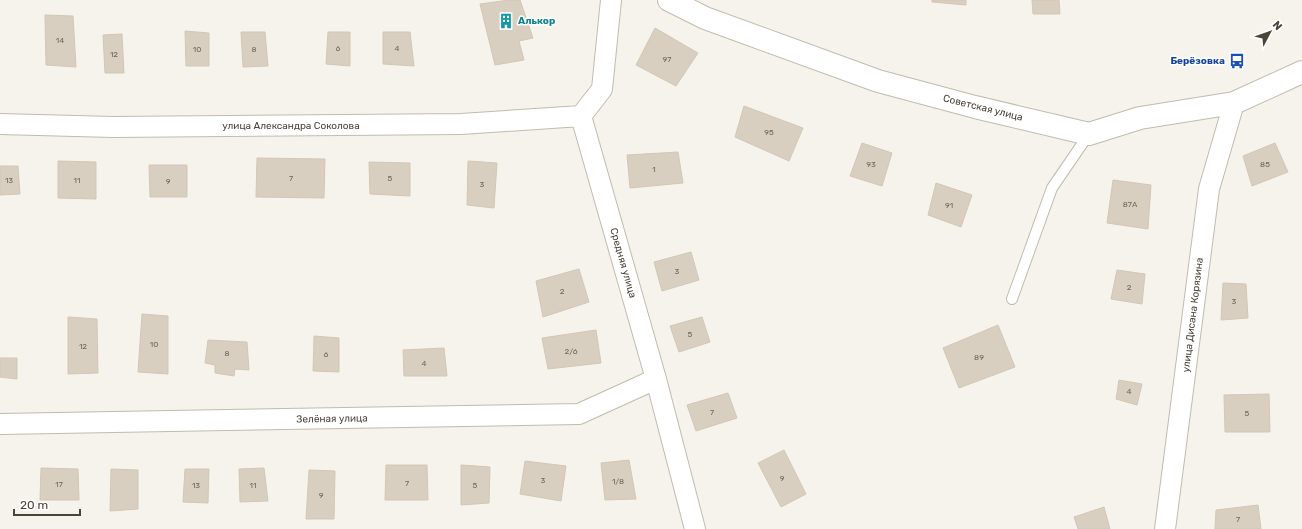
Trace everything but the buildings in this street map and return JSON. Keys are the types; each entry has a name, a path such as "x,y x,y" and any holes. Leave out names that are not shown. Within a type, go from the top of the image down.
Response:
{"street":[{"path":"581,116 602,89 612,0"},
{"name":"Советская улица","path":"669,0 705,18 878,81 975,107 1089,134"},
{"path":"1089,134 1140,118 1234,103 1302,72"},
{"name":"улица Дисана Корязина","path":"1165,529 1209,189 1234,103"},
{"name":"улица Александра Соколова","path":"0,124 113,127 461,124 581,116"},
{"name":"Средняя улица","path":"581,116 656,379 695,529"},
{"name":"Зелёная улица","path":"0,424 579,414 656,379"}],"lane":[{"path":"1012,299 1052,188 1089,134"}],"place":[{"name":"Алькор","path":"506,21"},
{"name":"Берёзовка","path":"1237,61"}]}
